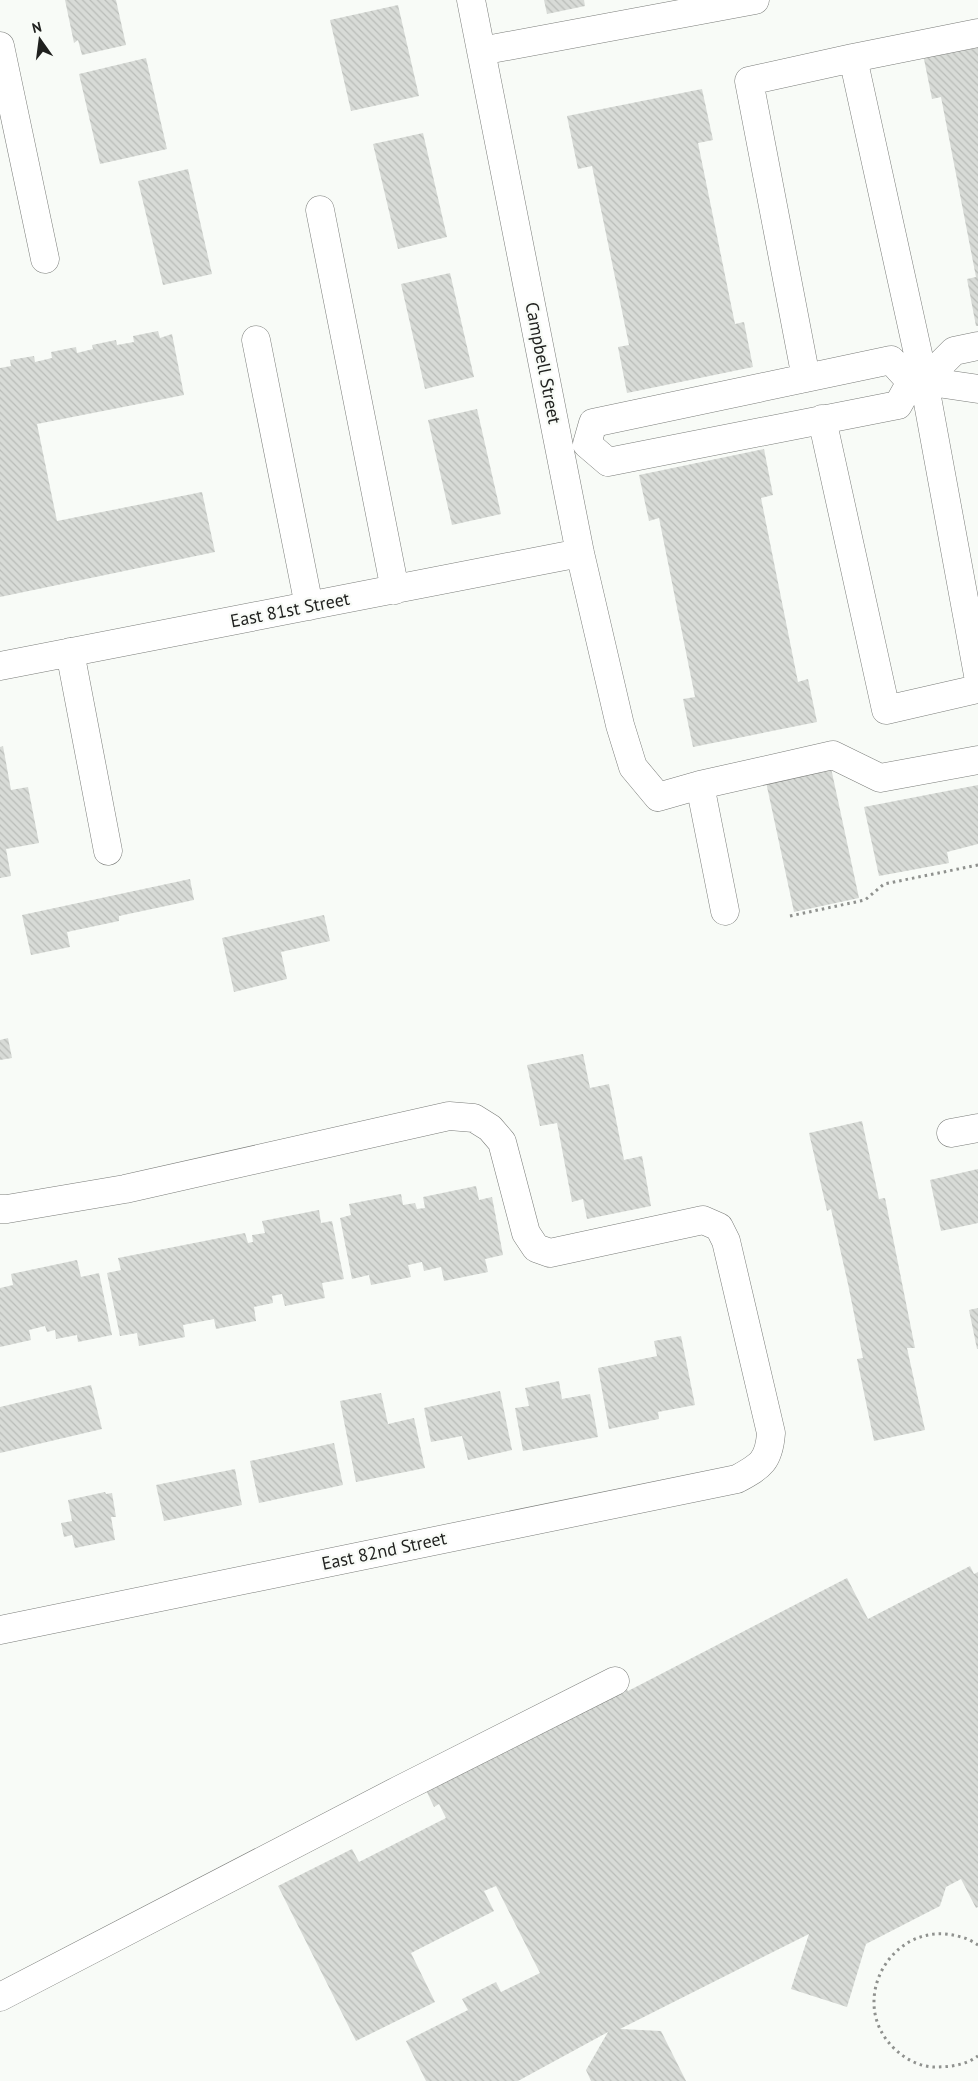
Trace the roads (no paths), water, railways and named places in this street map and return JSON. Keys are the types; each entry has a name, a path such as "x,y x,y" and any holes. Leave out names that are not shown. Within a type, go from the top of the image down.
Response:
{"street":[{"name":"Campbell Street","path":"471,0 580,553 620,725 633,767 658,798 700,785"},
{"path":"481,51 755,0"},
{"path":"806,378 748,81 978,33"},
{"path":"0,46 45,259"},
{"path":"854,58 978,675"},
{"path":"320,210 395,590"},
{"path":"256,340 309,606"},
{"path":"587,444 608,462 898,405 918,381 954,352 978,346"},
{"path":"587,444 593,423 891,360 918,381 978,389"},
{"path":"822,419 886,710 978,689"},
{"path":"561,455 587,444"},
{"name":"East 81st Street","path":"0,666 580,553"},
{"path":"70,652 108,851"},
{"path":"725,910 700,785 833,755 880,778 978,760"},
{"name":"East 82nd Street","path":"0,1208 6,1210 125,1189 449,1116 474,1118 490,1128 502,1142 526,1233 536,1248 550,1253 703,1220 719,1227 726,1241 771,1433 770,1447 764,1462 737,1479 0,1630"},
{"path":"951,1134 978,1128"},
{"path":"0,1997 399,1790 615,1681"}]}
